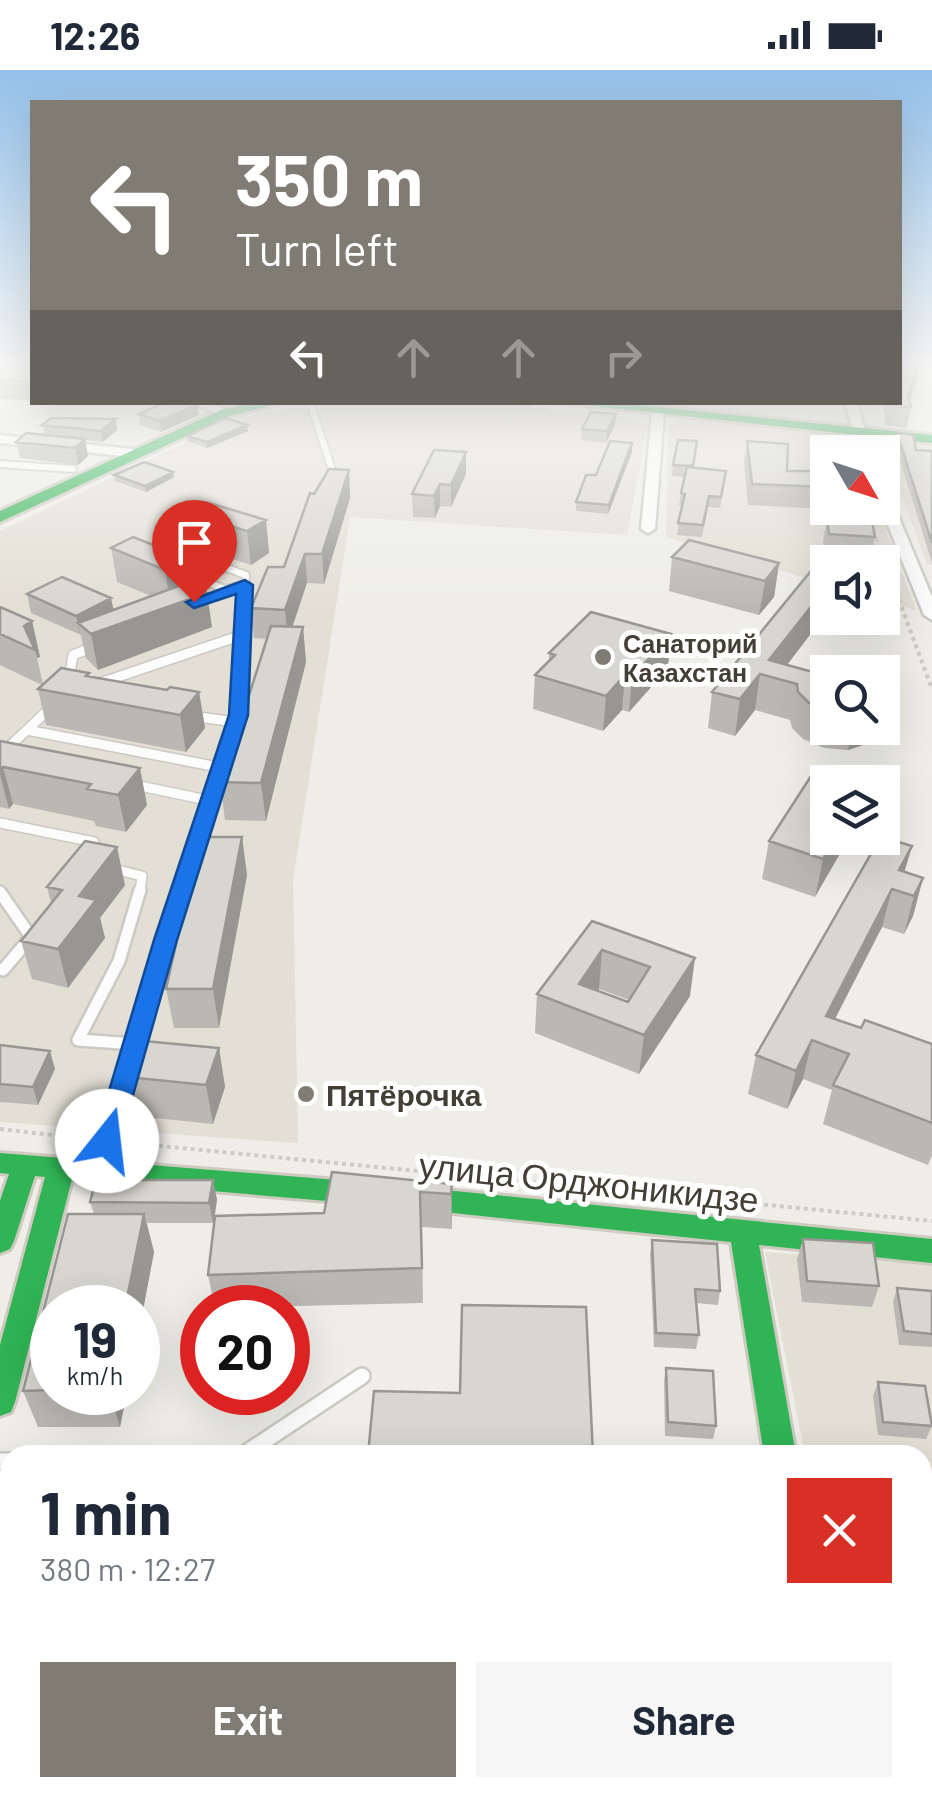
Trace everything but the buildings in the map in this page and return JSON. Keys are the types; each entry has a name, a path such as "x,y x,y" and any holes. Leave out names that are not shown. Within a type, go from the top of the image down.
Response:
{"street":[{"path":"76,448 132,454"},
{"path":"0,518 147,448"},
{"path":"648,529 655,448"},
{"path":"896,525 932,615"},
{"path":"915,569 932,571"},
{"name":"улица Орджоникидзе","path":"0,1162 287,1185 932,1251"},
{"path":"0,1242 26,1165"},
{"path":"0,1402 61,1169"},
{"path":"743,1232 778,1445"}],"lane":[{"path":"325,448 332,470"},
{"path":"0,464 73,469"},
{"path":"107,1141 236,722 246,575 194,559 180,563 174,570 225,589"},
{"path":"208,596 245,585"},
{"path":"84,688 242,635"},
{"path":"67,694 73,656 107,641"},
{"path":"19,762 0,757 56,702"},
{"path":"182,714 236,722"},
{"path":"26,730 223,768"},
{"path":"132,784 212,802"},
{"path":"0,823 94,842 79,860 142,876 132,932 78,1040 135,1044"},
{"path":"0,892 31,936 4,970"},
{"path":"258,1445 362,1376"}],"path":[{"path":"871,525 932,689"},
{"path":"0,1129 932,1221"}],"shaded area":[{"path":"175,448 644,448 627,535 350,517 293,880 298,1143 0,1122 0,531"},
{"path":"668,448 810,448 810,525 884,525 892,545 810,545 810,579 666,537"},
{"path":"900,448 932,448 932,566 927,564 900,491"},
{"path":"900,567 916,610 900,606"},
{"path":"765,1252 932,1265 932,1445 803,1445"}],"traffic: fast":[{"path":"0,517 151,448"},
{"path":"0,1163 362,1193"},
{"path":"0,1241 26,1165"},
{"path":"0,1402 61,1169"},
{"path":"415,1198 932,1251"},
{"path":"743,1232 778,1445"}],"place":[{"name":"Санаторий Казахстан","path":"603,657"},
{"name":"Пятёрочка","path":"306,1094"}],"route":[{"path":"107,1141 165,940 238,715 245,585 194,602"}]}
